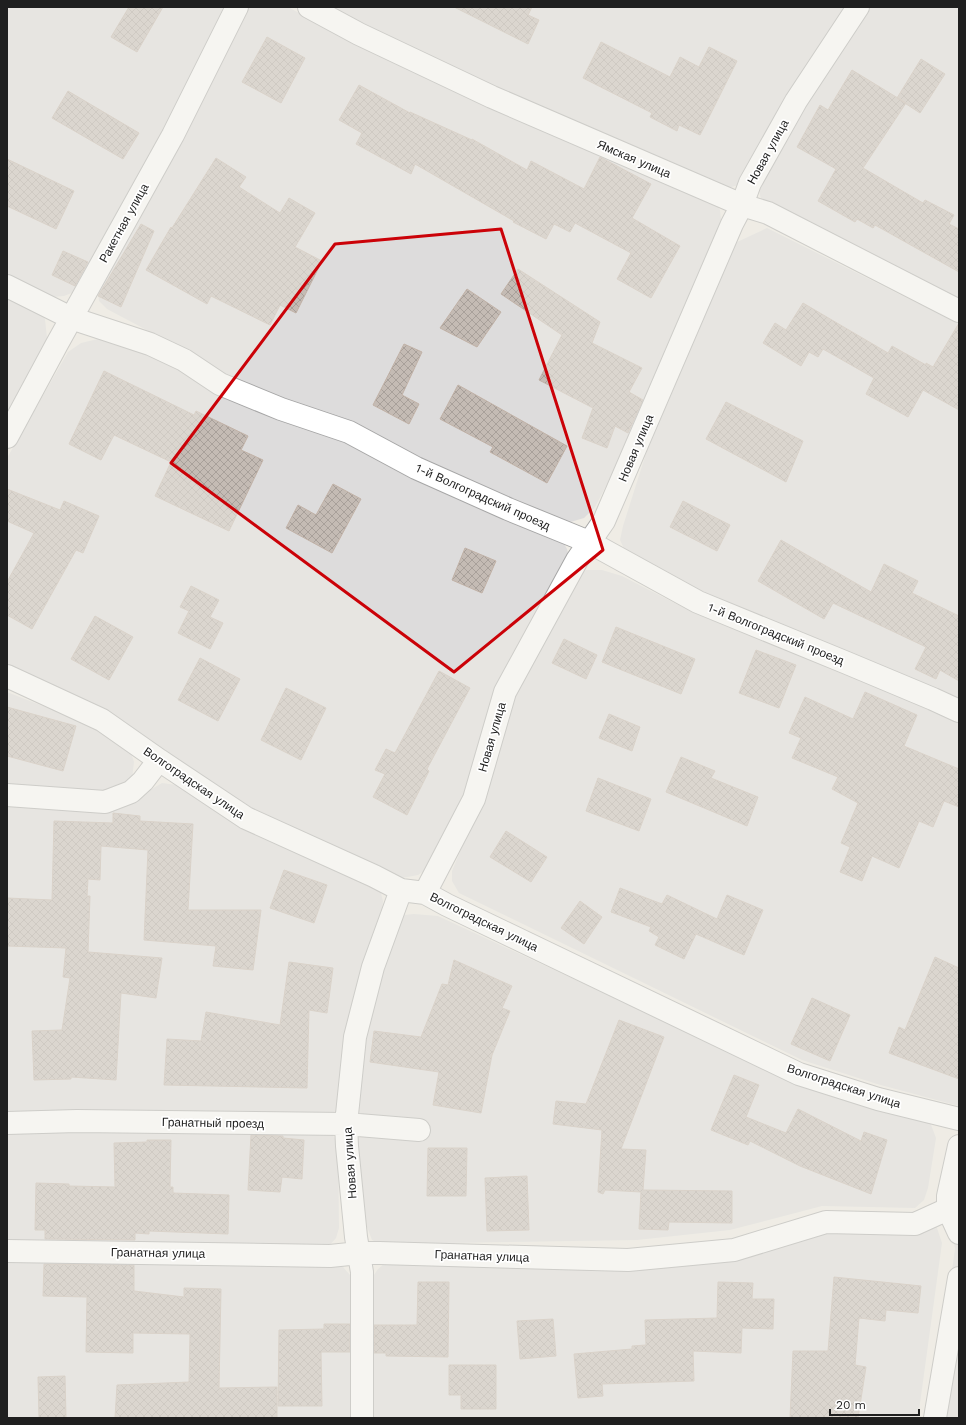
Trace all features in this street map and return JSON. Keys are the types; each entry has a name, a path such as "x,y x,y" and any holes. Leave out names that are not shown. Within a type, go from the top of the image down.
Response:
{"street":[{"name":"Ракетная улица","path":"7,437 71,318 173,135 236,7"},
{"name":"Ямская улица","path":"309,7 359,34 492,97 742,205 768,213 959,311"},
{"name":"Новая улица","path":"425,893 474,799 505,692 577,560 604,521 732,224 742,205 750,183 796,102 858,7"},
{"name":"1-й Волгоградский проезд","path":"7,286 71,318 150,344 184,360 220,384 281,409 349,432 416,468 508,509 589,542 698,602 959,711"},
{"name":"Волгоградская улица","path":"7,676 102,720 246,818 374,876 401,890 425,893 447,906 799,1074 878,1099 959,1119"},
{"path":"7,795 105,802 131,792 143,781 159,760"},
{"name":"Новая улица","path":"362,1418 362,1272 347,1146 346,1124 355,1036 373,967 401,890"},
{"name":"Гранатный проезд","path":"7,1123 78,1121 346,1124 419,1130"},
{"path":"959,1146 948,1196 948,1209 959,1233"},
{"name":"Гранатная улица","path":"7,1251 330,1256 359,1253 628,1260 734,1250 826,1222 915,1224 948,1209"},
{"path":"935,1418 959,1278"}],"highlighted area":[{"path":"501,229 603,550 454,672 171,463 335,244"}],"shaded area":[{"path":"7,7 228,7 165,131 77,291 64,296 52,297 7,274"},
{"path":"244,7 288,7 312,20 715,202 720,210 721,221 711,257 632,436 595,507 584,518 567,523 223,377 188,352 107,309 99,301 98,292"},
{"path":"326,7 850,7 738,185 728,188 494,86"},
{"path":"867,7 959,7 959,301 771,206 761,199 758,187 804,102"},
{"path":"767,228 959,324 959,700 940,690 852,653 702,594 626,553 620,540 649,444 735,243"},
{"path":"7,294 36,308 45,319 47,338 7,422"},
{"path":"98,339 146,350 347,439 563,542 569,557 465,797 433,865 418,875 402,878 377,868 250,809 7,666 7,458 68,352 81,343"},
{"path":"586,570 602,570 622,576 694,613 841,671 959,723 959,1106 877,1084 802,1060 459,893 452,881 452,871 481,801 511,695 576,576"},
{"path":"7,692 104,730 130,750 134,762 132,779 104,795 7,789"},
{"path":"162,783 177,785 380,889 383,901 382,911 337,1110 327,1116 7,1116 7,802 135,799"},
{"path":"414,914 438,916 796,1082 930,1122 936,1138 928,1188 924,1200 915,1208 822,1206 730,1230 637,1240 381,1244 372,1240 367,1227 355,1151 358,1106 368,1025 385,966 404,915"},
{"path":"79,1130 332,1134 338,1143 339,1228 336,1238 328,1247 7,1243 7,1132"},
{"path":"959,1143 959,1418 931,1418 955,1249 952,1231"},
{"path":"825,1225 936,1225 942,1243 918,1418 373,1418 374,1275 384,1264 643,1263"},
{"path":"7,1257 332,1264 343,1267 350,1275 356,1418 7,1418"}],"building":[{"path":"129,7 163,7 137,52 111,37"},
{"path":"454,7 532,7 528,15 539,20 528,44"},
{"path":"267,37 305,58 281,103 242,82"},
{"path":"601,42 670,77 680,57 699,67 709,47 737,61 700,135 679,125 677,131 650,117 652,113 583,78"},
{"path":"921,59 945,74 920,113 897,98"},
{"path":"852,70 906,103 863,168 923,203 925,200 954,215 949,224 959,229 959,272 875,225 873,228 857,219 855,222 818,201 836,169 797,147 820,105 828,110"},
{"path":"359,85 410,113 472,139 527,170 531,161 584,189 600,157 651,184 632,218 680,246 651,298 617,279 631,253 575,223 570,232 554,224 546,239 513,222 514,221 415,164 411,174 356,144 362,133 339,120"},
{"path":"68,91 139,133 123,159 52,118"},
{"path":"216,158 246,177 239,187 280,213 289,198 315,213 295,247 322,261 296,313 280,305 270,325 211,296 207,304 146,270 171,227 172,228"},
{"path":"7,159 74,191 56,229 7,206"},
{"path":"141,224 154,231 121,307 98,296"},
{"path":"63,251 88,262 75,286 52,275"},
{"path":"518,269 600,322 592,343 642,368 629,392 643,400 628,433 615,426 607,448 582,438 593,408 539,380 562,335 501,294"},
{"path":"467,289 501,312 477,347 440,328"},
{"path":"803,303 888,353 892,346 926,365 926,363 933,367 959,323 959,410 923,390 908,417 866,394 874,378 823,349 818,357 809,352 801,366 763,343 775,323 786,330"},
{"path":"404,344 422,352 402,395 419,404 409,424 373,405"},
{"path":"104,371 194,415 196,411 248,436 241,450 263,460 229,531 155,496 171,462 114,435 101,460 69,444"},
{"path":"458,385 567,446 547,483 490,452 493,447 440,419"},
{"path":"726,402 803,441 786,482 706,439"},
{"path":"333,484 361,499 332,553 286,528 298,505 316,515"},
{"path":"7,489 60,510 64,501 99,516 83,553 76,550 32,629 7,615 7,582 34,533 7,521"},
{"path":"683,501 730,525 717,551 670,527"},
{"path":"781,540 871,592 884,564 918,581 912,593 959,616 959,681 940,670 936,679 915,669 926,647 833,603 824,619 758,581"},
{"path":"465,548 496,561 482,593 452,580"},
{"path":"191,586 219,600 210,617 223,623 210,649 178,633 189,611 180,607"},
{"path":"95,616 133,637 109,680 71,659"},
{"path":"616,627 695,659 681,694 602,662"},
{"path":"564,639 597,655 586,679 552,663"},
{"path":"756,650 796,665 779,708 739,693"},
{"path":"200,658 240,679 218,721 178,700"},
{"path":"439,671 470,688 427,769 429,771 407,815 373,797 385,774 375,770 386,749 395,753"},
{"path":"286,688 326,708 301,760 261,740"},
{"path":"865,692 917,715 904,746 959,769 959,807 944,801 933,827 919,821 899,868 872,856 862,881 840,872 850,847 841,843 858,803 832,789 838,777 792,758 801,738 789,733 805,697 853,719"},
{"path":"7,707 76,726 63,771 7,756"},
{"path":"609,714 640,727 632,751 599,738"},
{"path":"681,757 715,771 711,778 758,797 747,826 666,792"},
{"path":"598,778 651,799 639,831 586,811"},
{"path":"113,813 140,816 140,821 193,824 188,910 261,910 253,970 213,966 216,946 144,940 148,850 101,846 100,880 88,879 87,896 90,896 88,952 162,958 156,998 121,993 116,1080 71,1077 71,1079 34,1080 32,1031 62,1030 70,978 63,977 66,948 7,946 7,898 52,900 54,821 113,823"},
{"path":"506,831 547,857 531,882 490,857"},
{"path":"284,870 327,885 314,923 270,908"},
{"path":"620,888 662,904 667,895 717,919 727,895 763,910 744,955 696,934 684,959 655,945 659,937 649,931 651,927 611,912"},
{"path":"580,901 602,917 584,944 561,928"},
{"path":"935,957 959,968 959,1079 889,1053 899,1027 905,1030"},
{"path":"454,960 512,986 502,1008 510,1011 492,1055 481,1113 433,1105 439,1072 370,1062 374,1031 421,1037 442,984 448,985"},
{"path":"289,962 333,968 327,1013 309,1010 307,1088 164,1085 167,1039 201,1041 206,1012 280,1025"},
{"path":"812,998 850,1015 830,1061 791,1044"},
{"path":"619,1020 664,1037 621,1149 646,1150 643,1190 732,1191 732,1223 669,1222 668,1230 639,1229 641,1192 605,1190 603,1194 598,1192 602,1130 553,1124 556,1101 586,1104"},
{"path":"734,1075 759,1085 746,1117 786,1133 798,1109 861,1141 864,1132 887,1140 871,1194 800,1166 750,1141 748,1145 711,1130"},
{"path":"251,1135 283,1136 283,1138 304,1140 302,1179 282,1177 280,1192 248,1190"},
{"path":"147,1140 171,1140 170,1187 173,1187 173,1193 229,1195 228,1234 149,1231 149,1234 135,1233 135,1240 45,1239 45,1230 35,1230 36,1183 69,1184 69,1186 115,1187 114,1143 147,1142"},
{"path":"428,1148 467,1148 466,1196 427,1196"},
{"path":"527,1176 529,1230 487,1231 485,1178"},
{"path":"44,1264 134,1265 134,1291 184,1297 184,1288 221,1289 219,1388 277,1387 277,1418 115,1418 117,1385 189,1382 190,1334 133,1333 133,1353 86,1352 87,1297 43,1296"},
{"path":"834,1277 921,1286 918,1313 886,1310 885,1321 859,1318 855,1365 866,1367 858,1418 790,1418 793,1351 828,1351"},
{"path":"418,1282 449,1282 448,1357 386,1356 386,1353 374,1353 374,1325 417,1325"},
{"path":"718,1282 753,1283 752,1299 774,1299 773,1329 742,1328 741,1353 693,1351 694,1381 602,1384 603,1396 578,1398 574,1354 632,1349 632,1346 646,1345 645,1320 717,1318"},
{"path":"553,1319 556,1356 520,1359 517,1321"},
{"path":"324,1324 350,1324 350,1352 321,1352 322,1406 278,1406 279,1330 324,1329"},
{"path":"449,1365 496,1365 496,1409 461,1409 461,1395 449,1395"},
{"path":"65,1376 66,1418 39,1418 38,1377"}]}
